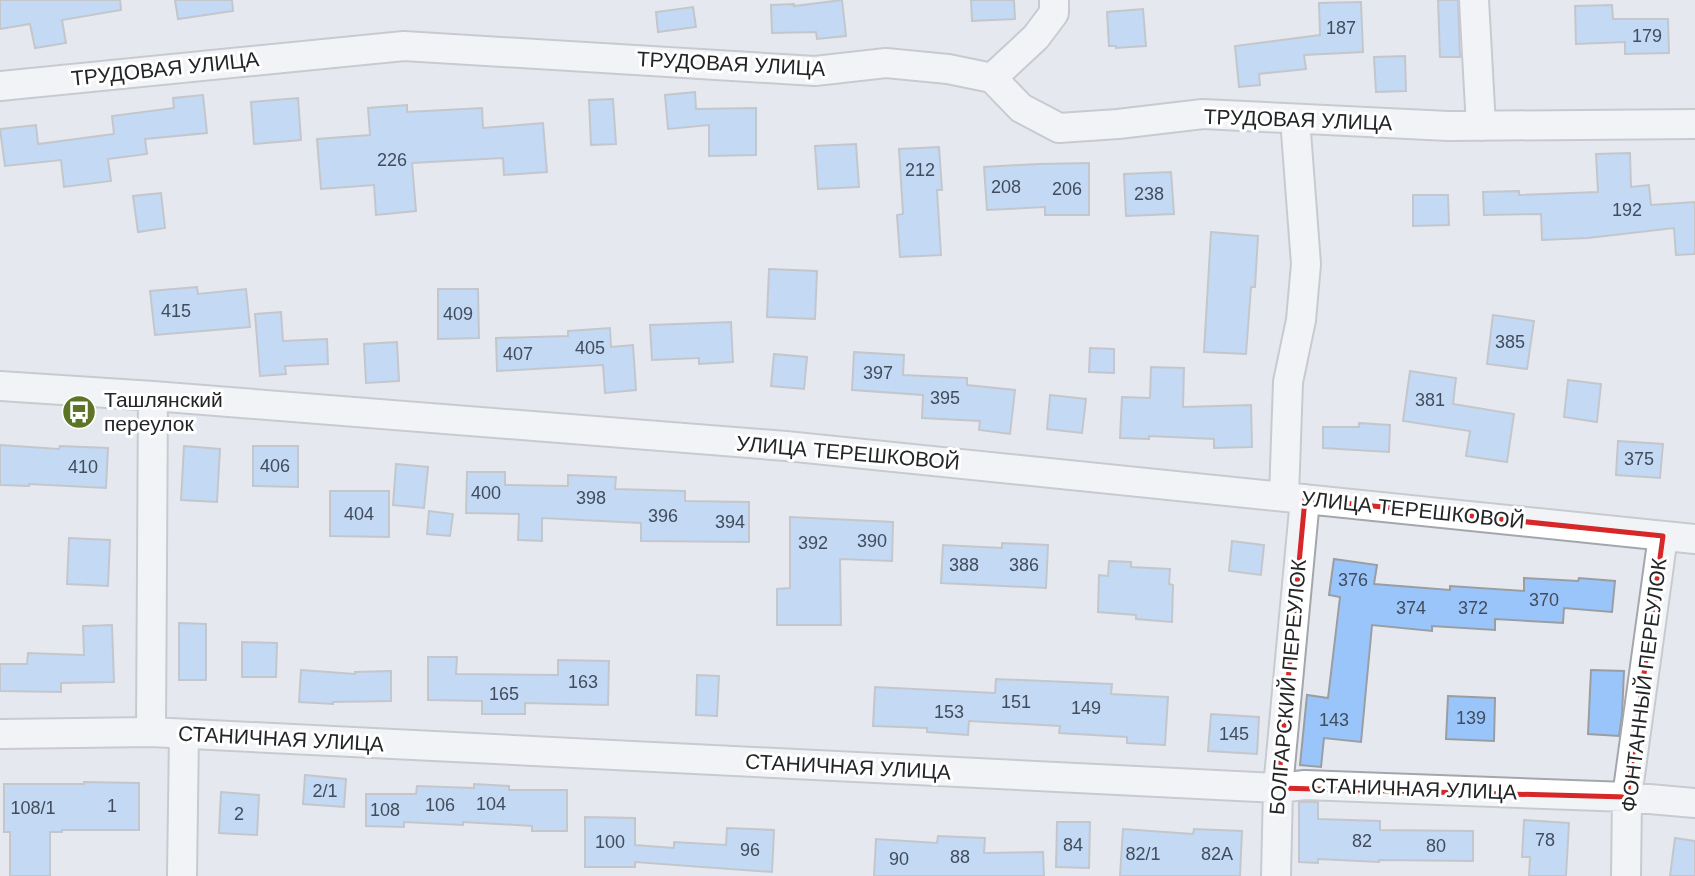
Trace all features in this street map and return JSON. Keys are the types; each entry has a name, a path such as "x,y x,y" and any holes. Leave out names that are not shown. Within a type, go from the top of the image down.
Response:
{"street":[{"path":"992,78 1036,37 1054,13 1054,0"},
{"path":"1474,0 1481,126"},
{"name":"ТРУДОВАЯ УЛИЦА","path":"0,86 404,46 815,71 886,63 948,69 992,78 1021,108 1059,128 1203,114 1408,125 1695,124"},
{"name":"БОЛГАРСКИЙ ПЕРЕУЛОК","path":"1276,876 1278,788 1294,497 1288,382 1301,320 1306,264 1296,119"},
{"name":"УЛИЦА ТЕРЕШКОВОЙ","path":"0,386 772,444 1695,539"},
{"path":"151,732 153,396"},
{"name":"ФОНТАННЫЙ ПЕРЕУЛОК","path":"1626,876 1627,797 1663,536"},
{"name":"СТАНИЧНАЯ УЛИЦА","path":"0,734 151,732 1278,788 1306,785 1627,797 1695,803"},
{"path":"182,876 184,734"}],"highlighted area":[{"path":"1305,499 1663,536 1627,797 1278,788"}],"building":[{"path":"0,0 120,0 121,10 62,20 66,43 35,48 30,24 0,29"},
{"path":"175,0 232,0 233,11 178,19"},
{"path":"842,0 846,36 817,39 816,32 772,33 771,5 794,6"},
{"path":"971,0 1014,0 1015,19 972,21"},
{"path":"1438,0 1458,0 1460,57 1440,57"},
{"path":"1361,2 1363,52 1304,55 1306,69 1259,74 1260,85 1239,87 1235,46 1320,35 1319,3"},
{"path":"1612,5 1613,19 1668,19 1669,53 1625,54 1625,42 1576,44 1575,6"},
{"path":"693,7 696,27 658,32 656,12"},
{"path":"1143,9 1146,46 1109,46 1107,12"},
{"path":"1405,56 1406,91 1376,92 1374,57"},
{"path":"695,92 696,109 756,108 756,155 709,156 709,125 668,129 665,95"},
{"path":"203,95 207,133 145,139 147,154 108,159 111,181 64,187 61,160 5,166 0,129 36,125 38,144 114,134 112,116 174,108 173,98"},
{"path":"298,98 301,140 254,144 251,102"},
{"path":"613,99 616,144 591,145 589,100"},
{"path":"407,105 407,112 482,108 483,128 543,123 547,172 504,175 503,158 412,163 416,211 376,215 374,185 321,189 317,139 370,135 368,108"},
{"path":"856,144 859,187 818,189 815,146"},
{"path":"939,147 942,190 937,190 941,255 900,257 897,215 903,214 899,149"},
{"path":"1630,153 1631,187 1649,185 1651,205 1695,202 1695,254 1676,255 1674,228 1588,238 1542,240 1541,214 1484,215 1483,192 1519,191 1519,195 1598,192 1596,154"},
{"path":"1089,163 1089,215 1045,215 1045,207 987,210 984,167"},
{"path":"1171,172 1174,214 1126,216 1124,174"},
{"path":"161,193 165,228 138,232 133,196"},
{"path":"1413,195 1448,195 1449,225 1413,226"},
{"path":"1211,232 1258,236 1255,287 1251,287 1246,354 1204,352"},
{"path":"769,269 817,271 815,319 767,317"},
{"path":"197,287 198,294 246,289 250,327 155,335 150,291"},
{"path":"438,289 478,289 479,338 438,339"},
{"path":"281,312 283,341 327,339 328,364 285,366 286,374 260,376 255,314"},
{"path":"1493,315 1534,321 1527,369 1487,364"},
{"path":"731,322 733,362 699,364 699,358 652,360 650,325"},
{"path":"610,328 611,347 633,345 636,390 605,393 603,365 497,371 496,338 568,336 568,331"},
{"path":"397,342 399,381 366,383 364,344"},
{"path":"1090,348 1114,349 1114,373 1089,372"},
{"path":"854,352 904,355 903,375 967,378 967,385 1015,390 1010,434 979,430 980,421 922,418 923,395 852,390"},
{"path":"774,354 807,357 804,389 771,386"},
{"path":"1151,367 1184,368 1183,407 1251,405 1252,447 1214,448 1214,439 1149,436 1149,439 1120,438 1122,397 1150,398"},
{"path":"1410,371 1456,378 1453,404 1514,414 1507,462 1466,456 1470,431 1403,421"},
{"path":"1568,380 1601,384 1597,422 1564,417"},
{"path":"1050,395 1086,399 1082,433 1047,429"},
{"path":"1359,423 1390,425 1389,452 1323,448 1323,427 1359,427"},
{"path":"1618,441 1663,444 1660,478 1616,475"},
{"path":"0,445 59,449 60,446 108,448 106,488 0,485"},
{"path":"184,446 220,449 217,502 181,500"},
{"path":"253,446 298,446 298,487 253,486"},
{"path":"396,464 428,467 424,508 393,505"},
{"path":"467,472 505,472 505,485 568,486 568,475 616,477 615,489 685,491 685,501 749,502 749,542 641,541 641,523 542,518 542,541 518,540 519,514 466,513"},
{"path":"330,491 389,491 389,537 330,536"},
{"path":"429,511 453,514 450,536 427,534"},
{"path":"790,517 893,522 892,561 840,559 841,625 777,625 777,589 790,588"},
{"path":"69,538 110,540 108,586 67,584"},
{"path":"1232,541 1264,545 1261,575 1229,571"},
{"path":"1002,543 1048,545 1046,588 941,583 943,545 1002,548"},
{"path":"1334,559 1377,565 1374,584 1450,590 1450,586 1524,591 1524,578 1615,581 1612,612 1564,608 1563,623 1495,619 1495,630 1432,626 1432,631 1372,625 1361,742 1324,738 1321,767 1300,765 1307,695 1328,698 1340,597 1329,595"},
{"path":"1109,561 1131,562 1131,567 1170,569 1169,584 1173,585 1172,622 1136,619 1136,615 1098,612 1099,575 1108,576"},
{"path":"179,623 206,624 206,680 179,680"},
{"path":"112,625 114,682 61,683 61,692 0,691 0,664 27,664 28,653 84,655 83,626"},
{"path":"242,642 277,643 276,677 242,677"},
{"path":"428,657 457,657 456,674 558,675 558,660 609,661 608,705 525,703 525,714 482,714 482,701 428,700"},
{"path":"301,670 355,674 391,671 391,701 333,704 299,702"},
{"path":"1591,670 1624,671 1619,736 1588,734"},
{"path":"697,675 719,676 717,716 696,715"},
{"path":"996,679 1112,684 1111,694 1168,697 1165,745 1127,743 1127,737 1059,733 1060,726 969,721 968,735 927,732 927,728 873,726 875,687 995,693"},
{"path":"1448,696 1495,698 1494,741 1446,739"},
{"path":"1211,714 1259,717 1257,754 1208,751"},
{"path":"305,775 346,779 344,807 303,804"},
{"path":"139,783 139,830 50,832 50,876 10,876 10,832 4,832 4,784"},
{"path":"474,784 509,786 509,790 567,790 567,831 532,831 532,826 463,822 463,825 404,822 404,827 366,826 366,794 416,794 417,786 474,788"},
{"path":"221,792 259,795 257,835 219,833"},
{"path":"1299,802 1318,802 1318,819 1380,821 1380,830 1473,831 1473,861 1379,862 1318,859 1318,863 1299,862"},
{"path":"585,817 635,818 635,845 674,848 674,842 726,845 727,828 774,830 772,872 635,862 635,867 585,867"},
{"path":"1524,820 1569,823 1566,876 1529,876 1530,857 1522,857"},
{"path":"1057,822 1090,822 1089,868 1056,867"},
{"path":"1123,829 1193,834 1194,829 1242,831 1240,876 1120,876"},
{"path":"938,836 985,838 984,853 1043,852 1044,876 874,876 876,839 937,843"},
{"path":"1675,838 1695,841 1695,876 1670,876"}],"place":[{"name":"Ташлянский переулок","path":"79,412"}]}
